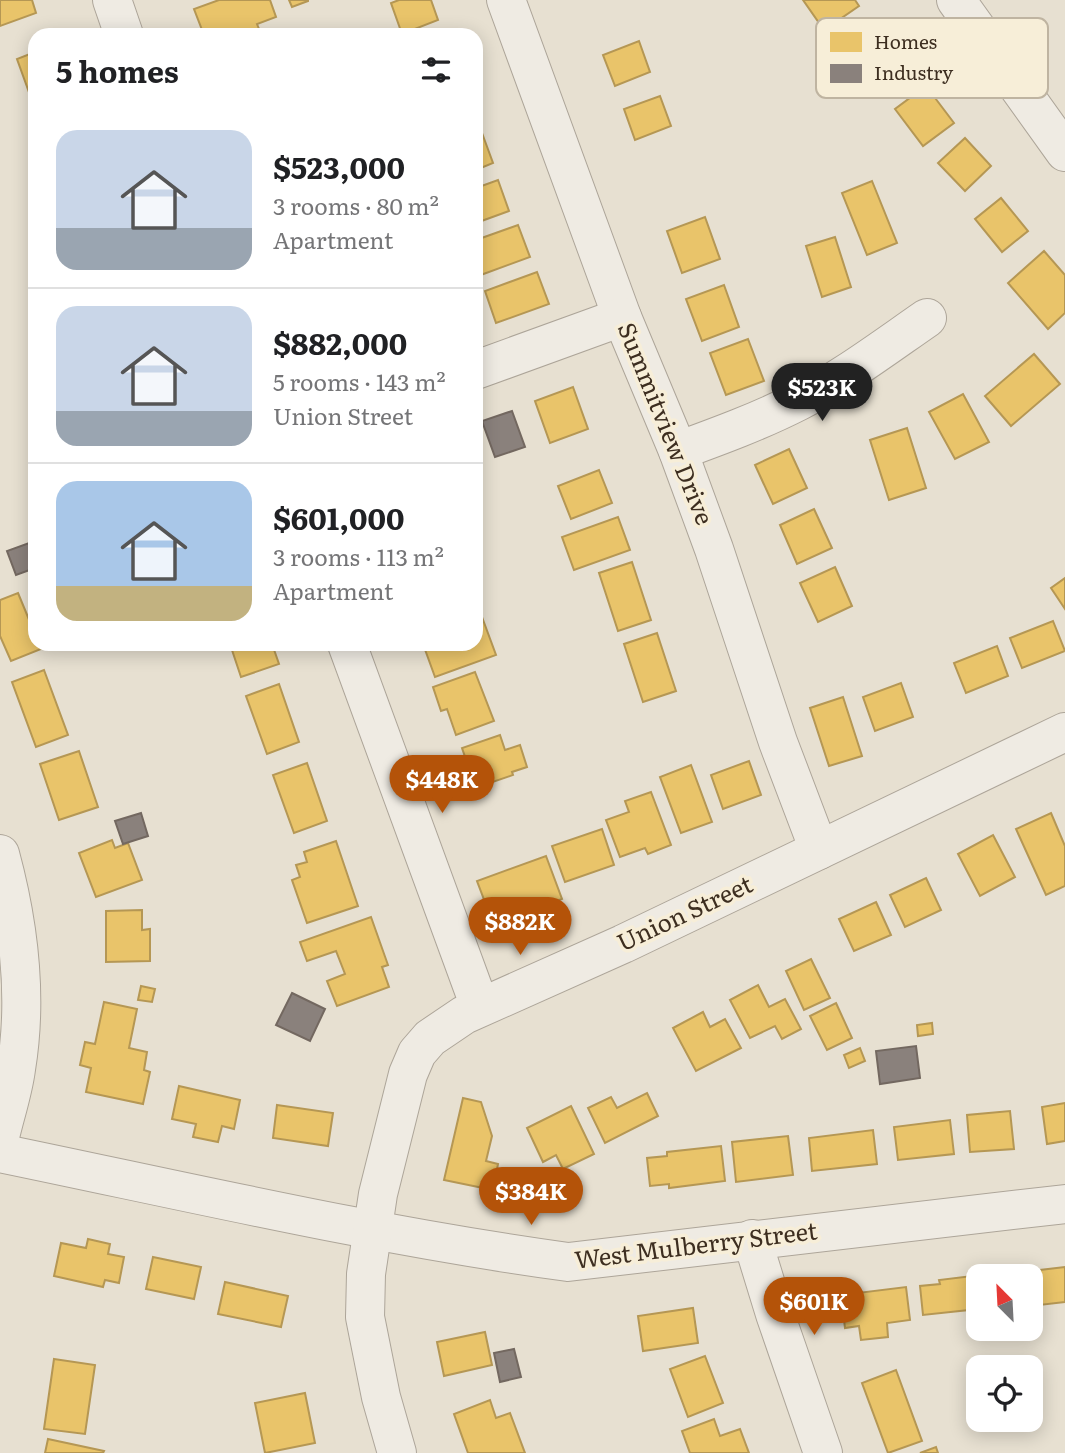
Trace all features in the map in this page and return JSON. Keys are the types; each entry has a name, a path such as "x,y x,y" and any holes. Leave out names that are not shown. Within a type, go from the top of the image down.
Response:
{"street":[{"path":"112,0 122,28"},
{"name":"Summitview Drive","path":"506,0 622,317 678,451 714,549 778,742 819,850"},
{"path":"956,0 969,18"},
{"path":"1026,98 1065,152"},
{"path":"483,367 622,317"},
{"path":"678,451 741,428 799,401 830,384 927,318"},
{"path":"350,651 480,1007"},
{"name":"Union Street","path":"397,1453 381,1397 365,1317 366,1274 372,1229 408,1074 417,1053 430,1038 451,1022 480,1007 623,944 1065,732"},
{"path":"0,854 18,930 21,974 16,1069 0,1137"},
{"name":"West Mulberry Street","path":"0,1153 486,1251 568,1262 1065,1204"},
{"path":"752,1239 823,1453"}],"building: Homes":[{"path":"0,0 32,0 36,13 0,26"},
{"path":"219,0 270,0 276,17 257,24 259,28 201,28 194,9"},
{"path":"289,0 308,0 308,1 292,7"},
{"path":"399,0 431,0 438,20 417,28 400,28 391,3"},
{"path":"803,0 855,0 859,6 842,18 816,19"},
{"path":"639,41 650,72 615,86 603,55"},
{"path":"28,55 28,90 17,59"},
{"path":"660,96 671,126 635,140 624,109"},
{"path":"910,98 935,98 954,123 923,146 895,109"},
{"path":"483,136 493,163 483,167"},
{"path":"965,138 991,166 965,191 938,163"},
{"path":"498,180 509,211 483,220 483,185"},
{"path":"872,181 897,243 867,255 842,193"},
{"path":"1001,198 1028,231 1002,252 975,219"},
{"path":"705,217 720,259 682,273 667,231"},
{"path":"518,225 530,257 483,274 483,238"},
{"path":"835,237 851,287 822,297 806,246"},
{"path":"1044,251 1065,275 1065,313 1048,329 1008,283"},
{"path":"537,272 549,304 496,323 485,291"},
{"path":"724,285 739,327 702,341 686,299"},
{"path":"748,339 764,381 726,395 710,353"},
{"path":"1034,354 1060,384 1011,426 985,396"},
{"path":"573,387 588,429 550,443 535,401"},
{"path":"963,394 989,442 955,459 929,412"},
{"path":"907,428 926,488 889,500 870,440"},
{"path":"789,449 807,488 773,504 755,465"},
{"path":"599,470 612,503 571,519 558,486"},
{"path":"814,509 832,548 797,564 780,525"},
{"path":"618,517 630,550 574,570 562,537"},
{"path":"632,562 651,620 618,631 599,573"},
{"path":"835,567 852,606 818,622 800,583"},
{"path":"1065,578 1065,609 1051,588"},
{"path":"18,593 28,617 28,651 36,651 11,661 0,636 0,600"},
{"path":"483,620 496,655 435,677 426,651 483,651"},
{"path":"1053,621 1065,651 1022,668 1010,638"},
{"path":"657,633 676,691 643,702 624,644"},
{"path":"997,646 1008,676 966,693 954,663"},
{"path":"232,651 274,651 279,664 241,677"},
{"path":"44,670 68,735 36,747 12,682"},
{"path":"475,672 494,721 456,735 447,709 441,711 433,687"},
{"path":"901,683 913,717 875,731 863,697"},
{"path":"279,684 299,742 267,754 246,696"},
{"path":"843,697 862,756 829,766 810,708"},
{"path":"500,735 505,750 520,745 527,767 481,786 476,772 471,774 462,748"},
{"path":"79,751 98,807 59,820 40,764"},
{"path":"749,761 761,795 723,809 711,775"},
{"path":"307,763 327,821 294,833 273,775"},
{"path":"691,765 712,822 681,833 660,777"},
{"path":"651,792 671,845 648,854 645,848 620,857 606,820 629,812 625,801"},
{"path":"1051,813 1065,846 1065,886 1046,895 1016,829"},
{"path":"602,829 614,865 565,882 552,846"},
{"path":"993,835 1015,877 980,896 958,854"},
{"path":"112,840 115,848 128,843 142,880 96,897 79,853"},
{"path":"336,841 358,906 307,923 292,880 300,877 296,865 307,862 304,852"},
{"path":"546,856 562,899 519,915 516,909 491,918 477,881"},
{"path":"926,878 941,910 905,927 890,895"},
{"path":"876,902 891,935 854,951 839,919"},
{"path":"142,910 142,930 150,929 150,961 106,962 106,911"},
{"path":"371,917 388,965 382,967 389,987 337,1006 327,981 345,974 336,951 307,961 300,942"},
{"path":"811,959 830,998 804,1010 786,971"},
{"path":"758,985 769,1007 785,999 801,1029 782,1039 775,1026 750,1038 730,1000"},
{"path":"141,986 155,989 152,1002 138,1000"},
{"path":"104,1002 137,1009 129,1048 147,1052 144,1070 150,1072 143,1104 86,1092 91,1068 80,1065 85,1042 95,1044"},
{"path":"836,1003 852,1038 827,1050 810,1016"},
{"path":"703,1012 710,1027 725,1019 741,1048 696,1071 673,1028"},
{"path":"932,1023 933,1034 918,1036 917,1025"},
{"path":"860,1048 865,1061 849,1068 844,1055"},
{"path":"179,1086 240,1100 234,1129 222,1126 218,1142 193,1137 196,1124 172,1119"},
{"path":"647,1093 658,1116 605,1143 588,1108 611,1097 617,1108"},
{"path":"463,1098 481,1102 492,1136 486,1161 498,1164 493,1190 444,1180"},
{"path":"1065,1103 1065,1141 1047,1144 1042,1107"},
{"path":"277,1105 333,1113 328,1146 273,1138"},
{"path":"571,1106 594,1154 563,1169 556,1155 543,1162 527,1128"},
{"path":"1010,1111 1014,1149 970,1152 967,1115"},
{"path":"950,1120 954,1154 898,1160 894,1127"},
{"path":"873,1130 877,1164 812,1171 809,1138"},
{"path":"788,1136 793,1175 736,1182 732,1142"},
{"path":"721,1146 725,1181 669,1188 669,1184 650,1186 647,1158 667,1156 667,1152"},
{"path":"88,1239 110,1244 108,1254 124,1257 119,1283 105,1280 103,1287 54,1276 61,1243 86,1248"},
{"path":"153,1257 201,1267 194,1299 146,1289"},
{"path":"1065,1267 1065,1302 1043,1305 1043,1270"},
{"path":"966,1277 966,1310 923,1315 920,1286 940,1284 939,1280"},
{"path":"225,1282 288,1296 281,1327 218,1314"},
{"path":"906,1287 910,1320 887,1323 888,1337 861,1340 859,1326 845,1328 841,1295"},
{"path":"693,1308 698,1343 643,1351 638,1316"},
{"path":"485,1332 492,1365 444,1376 437,1342"},
{"path":"705,1356 723,1403 688,1417 670,1369"},
{"path":"54,1359 95,1365 85,1434 44,1429"},
{"path":"896,1370 922,1441 888,1453 862,1383"},
{"path":"305,1393 315,1443 265,1453 255,1403"},
{"path":"490,1400 496,1418 510,1413 525,1453 468,1453 454,1414"},
{"path":"714,1419 720,1436 740,1429 749,1453 690,1453 682,1431"},
{"path":"48,1439 104,1451 45,1453"},
{"path":"936,1447 938,1453 920,1453"}],"building: Industry":[{"path":"512,411 525,447 495,457 483,421"},
{"path":"28,543 28,571 16,575 7,551"},
{"path":"141,813 148,836 123,844 115,821"},
{"path":"292,993 325,1009 310,1041 276,1025"},
{"path":"916,1046 920,1078 880,1084 876,1051"},
{"path":"514,1349 521,1377 500,1382 494,1353"}]}
